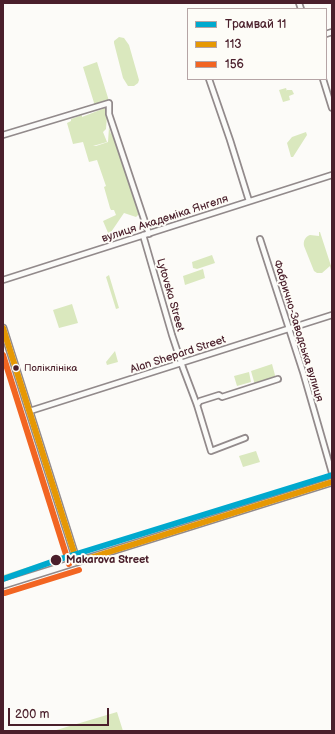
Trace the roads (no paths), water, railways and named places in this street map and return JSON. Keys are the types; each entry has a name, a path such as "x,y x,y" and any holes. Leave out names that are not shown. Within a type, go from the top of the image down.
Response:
{"main road":[{"path":"3,328 77,562"},
{"path":"3,585 332,482"}],"street":[{"path":"209,80 249,201"},
{"path":"323,80 332,108"},
{"path":"3,135 109,103 109,114 148,234"},
{"name":"вулиця Академіка Янгеля","path":"3,280 332,175"},
{"name":"Lytovska Street","path":"143,235 181,363 197,405 211,451 245,438"},
{"name":"Фабрично-Заводська вулиця","path":"260,240 289,329 332,473"},
{"name":"Alan Shepard Street","path":"30,411 332,315"},
{"path":"197,405 200,401 219,395 222,397 278,379"}],"tram line":[{"name":"11","path":"3,579 57,560 332,475"}],"place":[{"name":"Поліклініка","path":"16,368"},
{"name":"Makarova Street","path":"56,560"}]}
